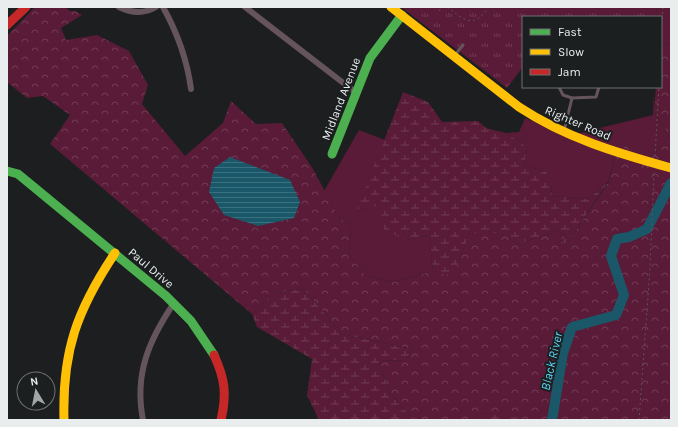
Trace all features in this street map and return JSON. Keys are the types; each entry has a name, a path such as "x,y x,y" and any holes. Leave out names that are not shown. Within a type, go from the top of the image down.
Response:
{"street":[{"path":"7,25 26,7"},
{"path":"119,7 128,11 138,12 156,7"},
{"path":"163,7 183,48 188,63 192,89"},
{"path":"245,7 355,92"},
{"name":"Righter Road","path":"391,7 528,114 564,133 629,156 670,168"},
{"name":"Midland Avenue","path":"332,154 355,92 370,58 402,15"},
{"name":"Paul Drive","path":"7,171 18,174 115,253 174,303 199,332 220,367 226,392 221,420"},
{"path":"64,420 64,370 71,338 81,308 90,291 115,253"},
{"path":"142,420 140,396 144,359 159,325 174,303"}],"lane":[{"path":"454,56 462,45"},
{"path":"560,88 563,95 572,98 596,97 599,88"},
{"path":"564,133 572,98"}],"path":[{"path":"439,11 442,7"},
{"path":"448,7 464,20 473,22 480,19 489,7"},
{"path":"662,20 663,7"},
{"path":"655,159 659,88"},
{"path":"639,420 653,215 654,167"}],"green space":[{"path":"35,7 65,7 70,11 75,11 82,15 61,28 66,40 97,35 129,51 148,85 142,104 185,156 223,123 231,101 256,124 282,123 313,169 339,218 351,225 349,254 365,275 393,282 433,271 453,275 470,233 502,233 518,244 558,231 566,236 557,244 568,242 608,183 615,157 626,145 655,153 669,136 654,110 656,88 662,88 662,46 671,42 671,420 523,420 481,413 481,420 424,420 411,417 389,392 379,361 406,360 412,349 342,334 304,289 274,293 252,314 50,144 70,115 43,96 27,98 7,82 7,36"},
{"path":"401,7 657,7 656,16 522,16 522,68 507,88"},
{"path":"657,7 671,7 671,42 662,46 662,16 656,16"},
{"path":"654,88 654,110 669,136 655,153 615,157 608,182 588,199 553,196 547,172 524,165 527,147 506,133 519,132 525,118 570,137 583,132 653,115"},
{"path":"403,92 428,102 442,122 478,121 486,128 506,133 527,147 524,165 547,172 553,196 588,199 608,182 568,242 556,245 566,236 558,231 518,244 502,233 470,233 453,276 433,271 429,235 406,240 384,230 380,205 356,212"},
{"path":"359,130 385,140 357,212 380,204 406,240 429,235 433,271 393,282 365,275 349,254 351,225 339,218 324,191"},
{"path":"304,289 342,334 412,349 406,360 379,361 389,392 411,417 424,420 319,420 307,395 312,359 257,327 252,314 274,293"},
{"path":"481,413 521,418 523,420 481,420"}],"water":[{"path":"230,157 290,180 300,202 294,218 258,226 224,215 209,192 214,168"}],"waterway":[{"name":"Black River","path":"552,420 563,353 572,327 616,315 624,295 611,256 617,239 629,237 647,229 671,183"}],"traffic: fast":[{"path":"332,154 370,58 402,15"},
{"path":"7,171 18,174 166,296 191,321 214,355"}],"traffic: slow":[{"path":"391,7 519,107 537,118 555,128 592,144 671,168"},
{"path":"64,420 66,373 74,332 91,293 115,253"}],"traffic: jam":[{"path":"7,25 26,7"},
{"path":"214,355 221,372 224,387 224,402 221,420"}]}
